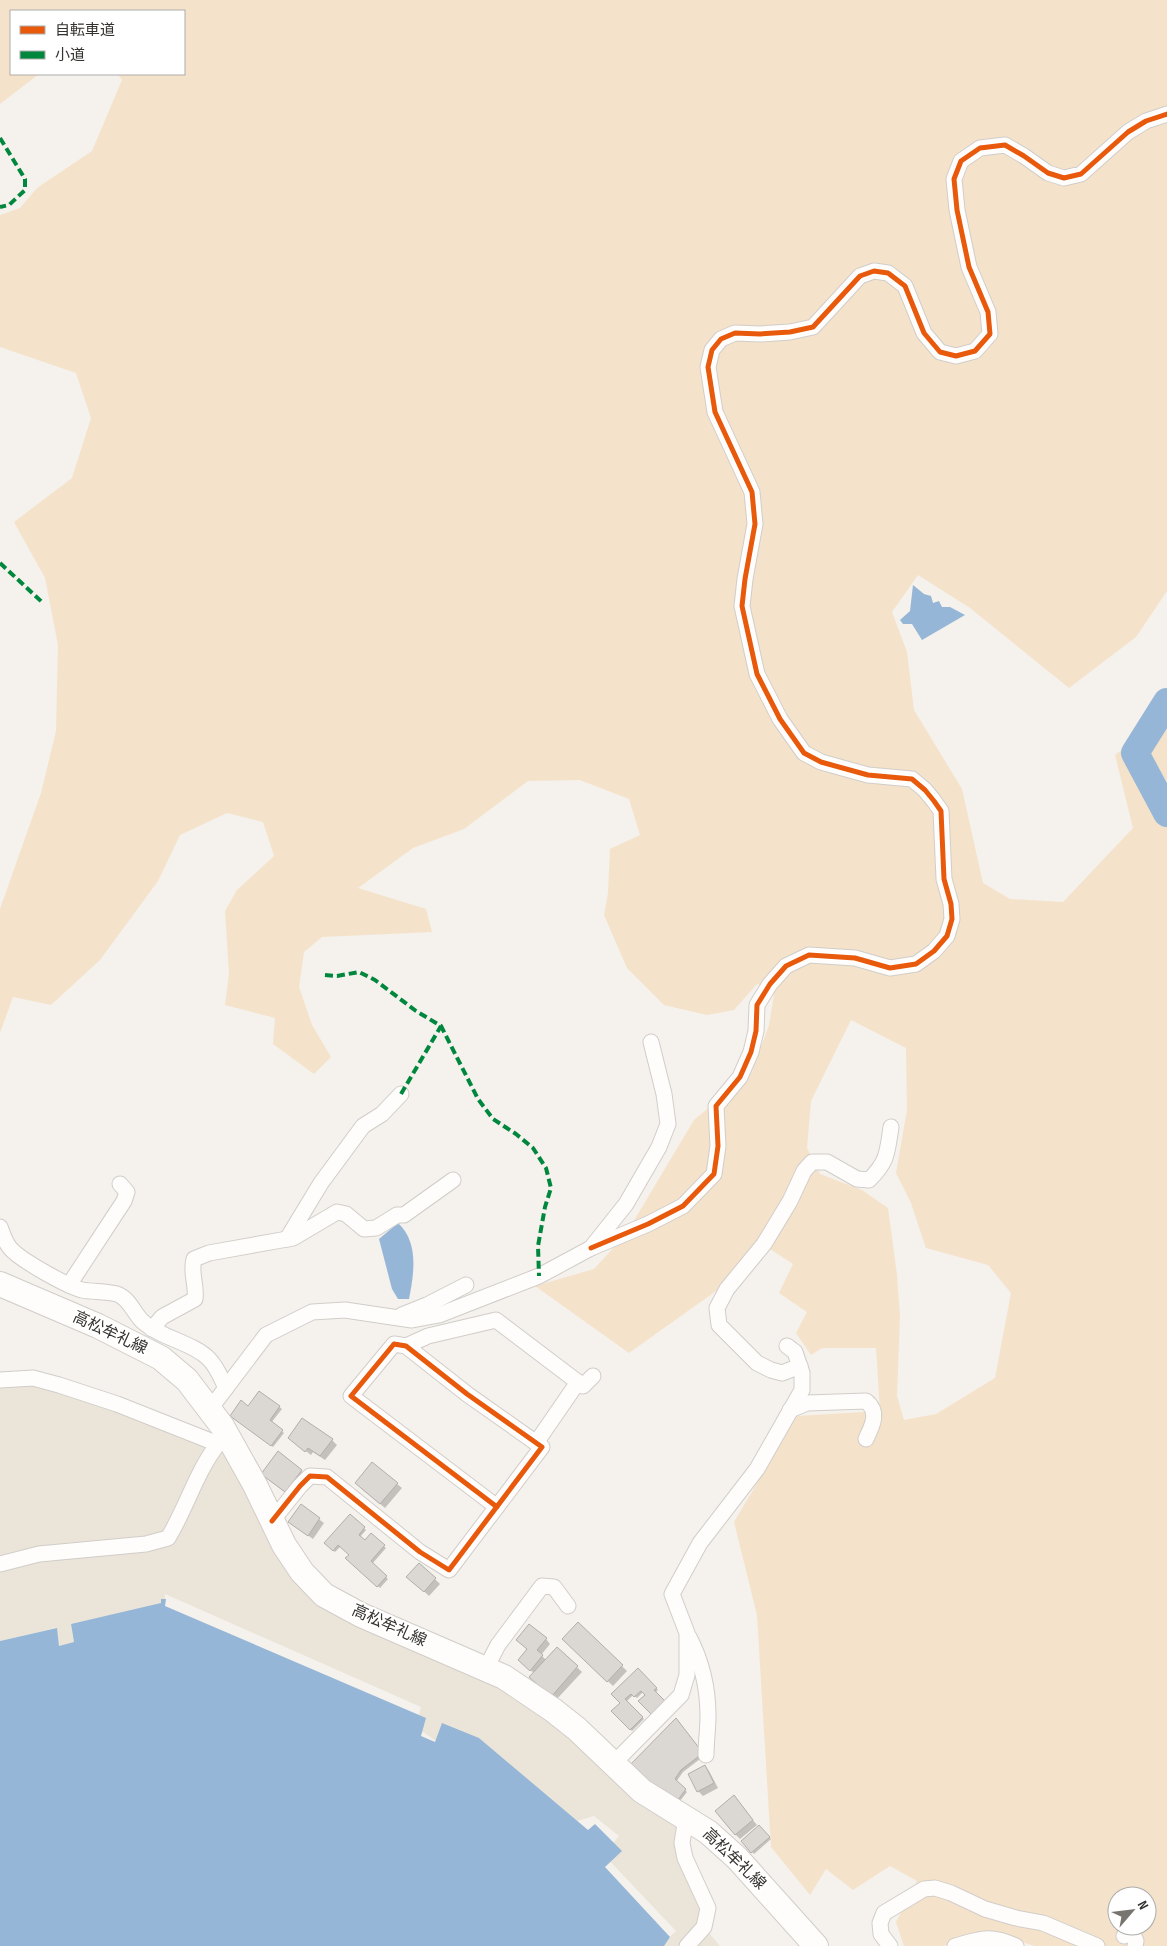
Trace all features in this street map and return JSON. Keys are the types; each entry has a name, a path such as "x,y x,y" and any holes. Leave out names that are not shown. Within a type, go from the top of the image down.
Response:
{"main road":[{"name":"高松牟礼線","path":"0,1284 98,1326 161,1358 187,1380 210,1409 224,1442 255,1485 284,1545 302,1572 324,1595 361,1615 504,1677 553,1710 577,1729 642,1791 708,1832 737,1858 816,1946"}],"street":[{"path":"210,1409 266,1335 312,1312 345,1310 412,1320 439,1315 538,1276 591,1248 648,1224 683,1206 714,1174 718,1146 715,1119 716,1106 740,1077 751,1052 756,1032 757,1005 770,984 786,966 809,955 855,958 890,968 916,964 934,951 947,936 952,919 944,879 941,811 934,801 912,779 868,775 821,762 804,753 780,720 757,674 742,606 755,524 752,492 715,412 708,367 712,350 721,339 735,333 790,332 813,327 860,276 874,271 888,273 905,286 924,333 940,352 956,356 975,350 990,334 988,312 970,267 957,210 954,179 961,161 980,148 1005,145 1048,173 1064,178 1081,174 1128,132 1146,121 1167,114"},
{"path":"591,1248 626,1204 659,1147 668,1124 664,1094 651,1042"},
{"path":"287,1239 321,1183 363,1126 382,1114 401,1094"},
{"path":"800,1366 782,1373 757,1362 719,1325 717,1308 727,1289 764,1244 790,1201 804,1171 812,1162 827,1162 857,1179 869,1180 882,1167 891,1127"},
{"path":"152,1329 162,1317 195,1299 197,1289 191,1268 194,1259 208,1253 293,1238 337,1212 346,1214 364,1229 376,1228 397,1215 404,1215 453,1180"},
{"path":"69,1285 124,1201 127,1192 120,1184"},
{"path":"0,1227 5,1241 11,1249 69,1285 84,1290 118,1294 128,1301 142,1321 152,1329 167,1338 202,1353 215,1366 226,1388"},
{"path":"396,1317 427,1305 466,1285"},
{"path":"406,1346 428,1336 496,1320 583,1386 593,1376"},
{"path":"272,1520 310,1476 327,1476 420,1552 449,1570 497,1507 542,1447 467,1394 406,1346 394,1344 351,1396 497,1507"},
{"path":"706,1756 708,1717 704,1675 697,1652 687,1633 672,1594 700,1543 758,1469 802,1390 800,1366 795,1352 787,1346"},
{"path":"0,1380 33,1378 59,1385 224,1442 205,1461 178,1522 168,1538 146,1544 39,1554 0,1564"},
{"path":"536,1443 578,1382"},
{"path":"790,1410 807,1403 866,1401 872,1406 875,1417 866,1440"},
{"path":"486,1668 498,1646 542,1586 554,1586 568,1606"},
{"path":"613,1764 681,1695 687,1675 687,1633"},
{"path":"686,1818 682,1843 685,1858 708,1908 704,1927 687,1946"},
{"path":"890,1946 881,1934 880,1923 884,1913 924,1889 935,1888 951,1893 985,1909 1043,1923 1097,1946"},
{"path":"955,1946 987,1937 1005,1941 1016,1946"}],"shaded area":[{"path":"0,0 1167,0 1167,591 1136,637 1069,688 970,608 918,575 892,612 907,652 914,710 962,789 983,883 1010,899 1063,902 1133,828 1115,755 1167,715 1167,1946 1035,1946 988,1932 943,1946 904,1946 896,1922 917,1881 890,1866 853,1890 826,1869 810,1895 771,1847 757,1615 734,1522 797,1416 880,1411 876,1348 822,1348 811,1355 796,1333 807,1312 779,1293 793,1264 761,1243 716,1291 629,1353 535,1286 594,1269 626,1234 694,1120 752,1072 769,1025 775,989 757,984 734,1010 707,1015 664,1005 627,968 604,915 608,893 610,849 640,835 629,799 580,780 528,781 464,829 413,848 358,888 426,909 432,932 322,937 304,952 299,987 312,1025 331,1057 314,1074 273,1044 275,1018 225,1005 229,974 225,911 237,890 274,856 263,822 227,813 180,835 158,881 100,960 51,1005 13,997 0,1033 0,909 41,793 56,731 58,645 45,578 14,522 72,478 91,418 76,373 0,347 0,215 20,208 37,188 92,151 122,80 119,75 185,75 185,10 10,10 10,75 38,75 0,104","holes":["851,1020 906,1048 907,1110 896,1173 911,1203 926,1248 988,1265 1011,1293 995,1378 936,1414 904,1420 897,1396 900,1316 897,1275 888,1208 862,1190 820,1174 807,1148 811,1101"]},
{"path":"33,1378 218,1444 288,1552 361,1615 504,1677 686,1818 704,1927 720,1946 660,1946 676,1931 603,1854 619,1836 594,1816 577,1821 475,1742 440,1744 416,1727 421,1707 165,1594 165,1606 71,1624 74,1642 59,1646 56,1628 0,1641 0,1380"}],"water":[{"path":"913,585 924,594 931,596 933,603 939,601 942,607 950,607 965,615 922,640 912,624 903,624 900,620 910,611"},
{"path":"398,1223 405,1231 412,1249 413,1269 409,1299 398,1299 392,1289 379,1239"},
{"path":"161,1599 166,1599 165,1606 426,1718 421,1736 435,1742 442,1723 479,1738 588,1830 595,1824 622,1851 605,1867 670,1937 664,1946 0,1946 0,1641 57,1628 59,1646 74,1642 71,1624 161,1603"}],"building":[{"path":"259,1391 280,1406 270,1420 283,1430 271,1446 230,1416 241,1400 248,1406"},
{"path":"302,1418 333,1439 320,1456 308,1448 305,1452 288,1438"},
{"path":"278,1451 302,1470 285,1492 261,1474"},
{"path":"372,1462 398,1483 380,1504 355,1483"},
{"path":"301,1504 320,1518 308,1536 288,1522"},
{"path":"350,1514 365,1527 359,1535 365,1540 371,1533 385,1545 371,1561 387,1576 377,1587 345,1558 349,1555 338,1545 333,1551 324,1543"},
{"path":"419,1563 436,1578 424,1592 406,1577"},
{"path":"578,1622 623,1665 607,1682 562,1639"},
{"path":"529,1624 547,1638 537,1650 543,1655 530,1671 518,1660 527,1649 516,1640"},
{"path":"557,1647 578,1666 551,1697 529,1677"},
{"path":"638,1668 657,1688 654,1690 665,1701 651,1714 638,1701 645,1695 641,1691 634,1697 631,1694 625,1699 643,1717 630,1730 611,1711 620,1703 611,1694"},
{"path":"676,1718 703,1753 681,1770 675,1779 686,1789 678,1800 628,1767"},
{"path":"705,1765 714,1783 697,1792 688,1774"},
{"path":"734,1795 753,1820 735,1835 715,1811"},
{"path":"759,1825 770,1837 751,1853 741,1841"}],"waterway":[{"path":"1167,702 1135,753 1167,813"}],"marked path":[{"path":"0,138 25,179 25,190 9,205 0,207"},
{"path":"0,563 42,602"},
{"path":"325,975 337,976 359,972 375,980 416,1011 441,1026 478,1099 493,1119 533,1148 546,1168 551,1188 545,1207 538,1246 539,1276"},
{"path":"401,1094 441,1026"}],"cycle path":[{"path":"591,1248 648,1224 683,1206 714,1174 718,1146 716,1106 740,1077 751,1052 756,1031 757,1005 770,984 786,966 809,955 855,958 890,968 916,964 934,951 947,936 952,919 951,904 944,879 941,811 934,801 912,779 868,775 821,762 804,753 780,719 757,674 742,606 755,524 752,492 715,412 708,367 712,350 721,339 735,333 790,332 813,327 860,276 874,271 888,273 905,286 924,333 940,352 956,356 975,351 990,334 988,312 969,267 957,210 954,179 961,161 980,148 1005,145 1048,173 1064,178 1081,174 1128,132 1146,121 1167,114"},
{"path":"272,1521 310,1476 327,1477 420,1552 449,1570 542,1447 467,1394 406,1346 394,1344 351,1396 497,1507"}]}
